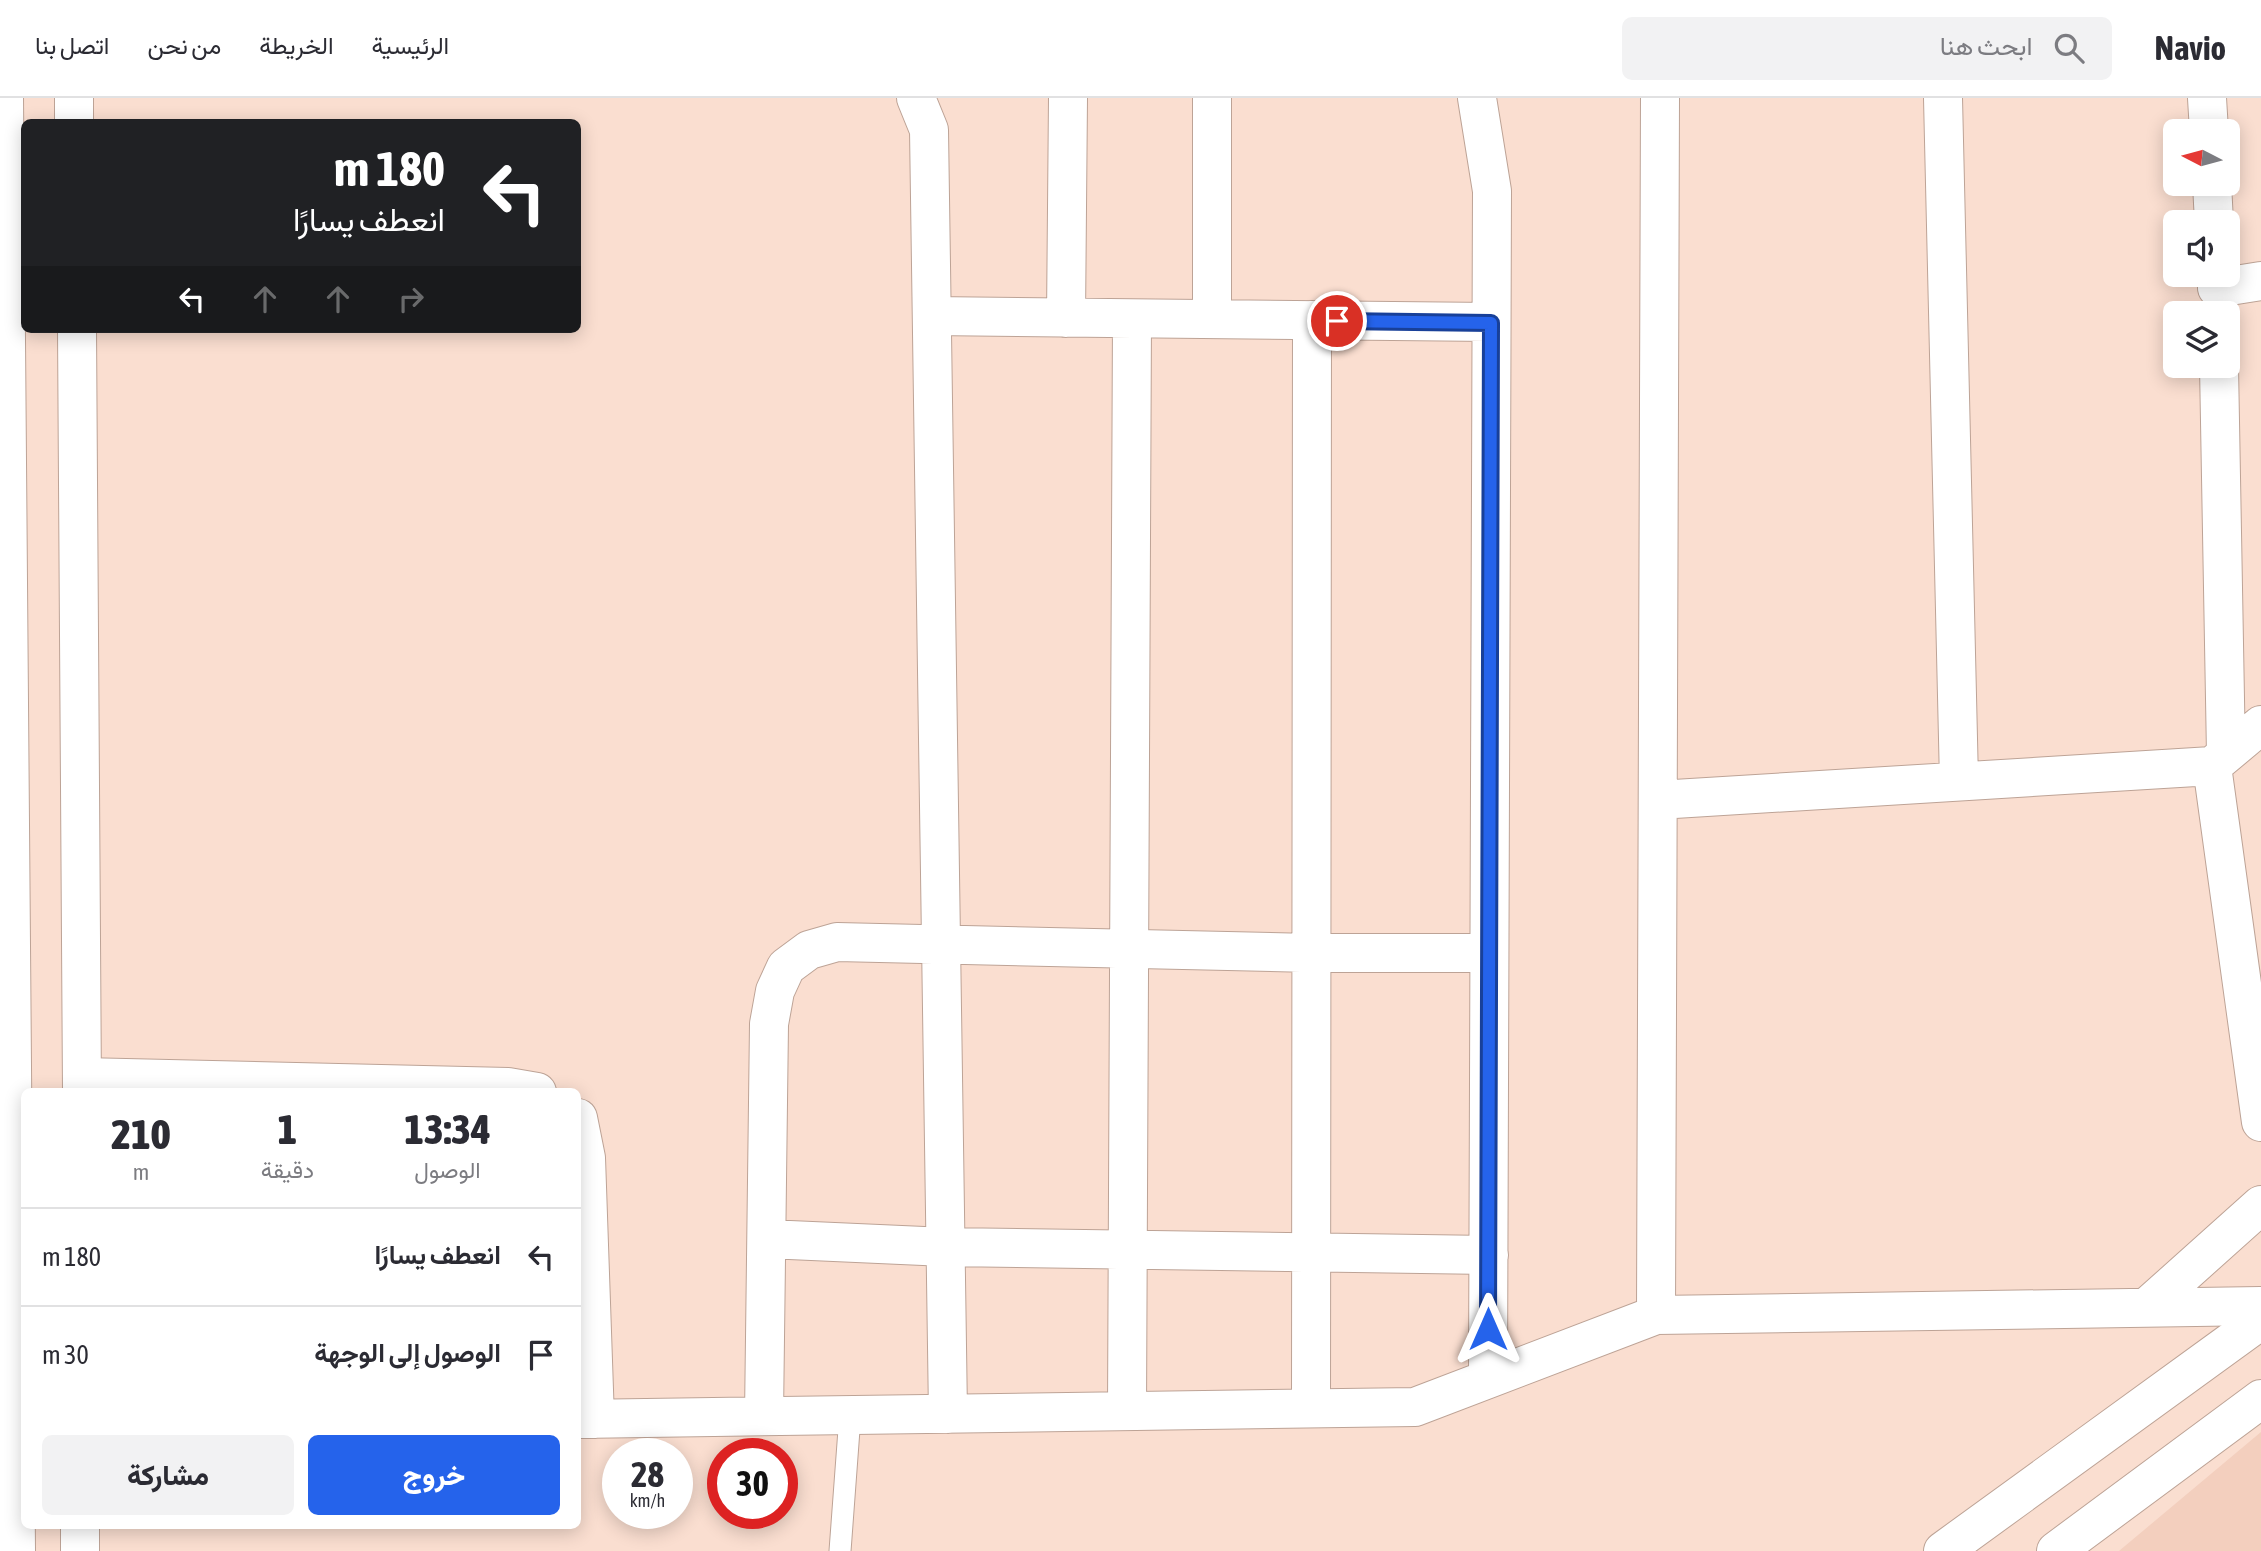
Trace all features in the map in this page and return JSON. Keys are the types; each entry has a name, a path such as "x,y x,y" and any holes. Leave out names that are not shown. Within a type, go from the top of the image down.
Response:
{"street":[{"path":"4,98 6,1078 16,1551"},
{"path":"74,98 74,119"},
{"path":"916,98 929,130 948,1414"},
{"path":"1066,318 1068,98"},
{"path":"1212,98 1212,319"},
{"path":"1477,98 1492,191 1488,1379"},
{"path":"1656,1315 1660,98"},
{"path":"1943,98 1959,781"},
{"path":"2207,98 2208,119"},
{"path":"2217,292 2261,281"},
{"path":"932,316 1491,323"},
{"path":"1127,1411 1132,318"},
{"path":"1311,320 1311,1408"},
{"path":"77,333 82,1084 514,1088"},
{"path":"2218,378 2219,760 2261,1122"},
{"path":"1658,800 1959,781 2219,760 2261,725"},
{"path":"764,1416 769,1024 775,991 786,967 809,950 837,942 1311,953 1489,953"},
{"path":"581,1133 586,1158 586,1419 1415,1407 1656,1315 2261,1306"},
{"path":"2147,1307 2261,1205"},
{"path":"767,1239 946,1247 1489,1255"},
{"path":"1943,1551 2261,1320"},
{"path":"2056,1551 2261,1399"},
{"path":"80,1529 80,1551"}],"lane":[{"path":"840,1551 850,1416"}],"shaded area":[{"path":"2261,1432 2261,1551 2119,1551"}],"route":[{"path":"1337,321 1491,323 1488,1329"}]}
